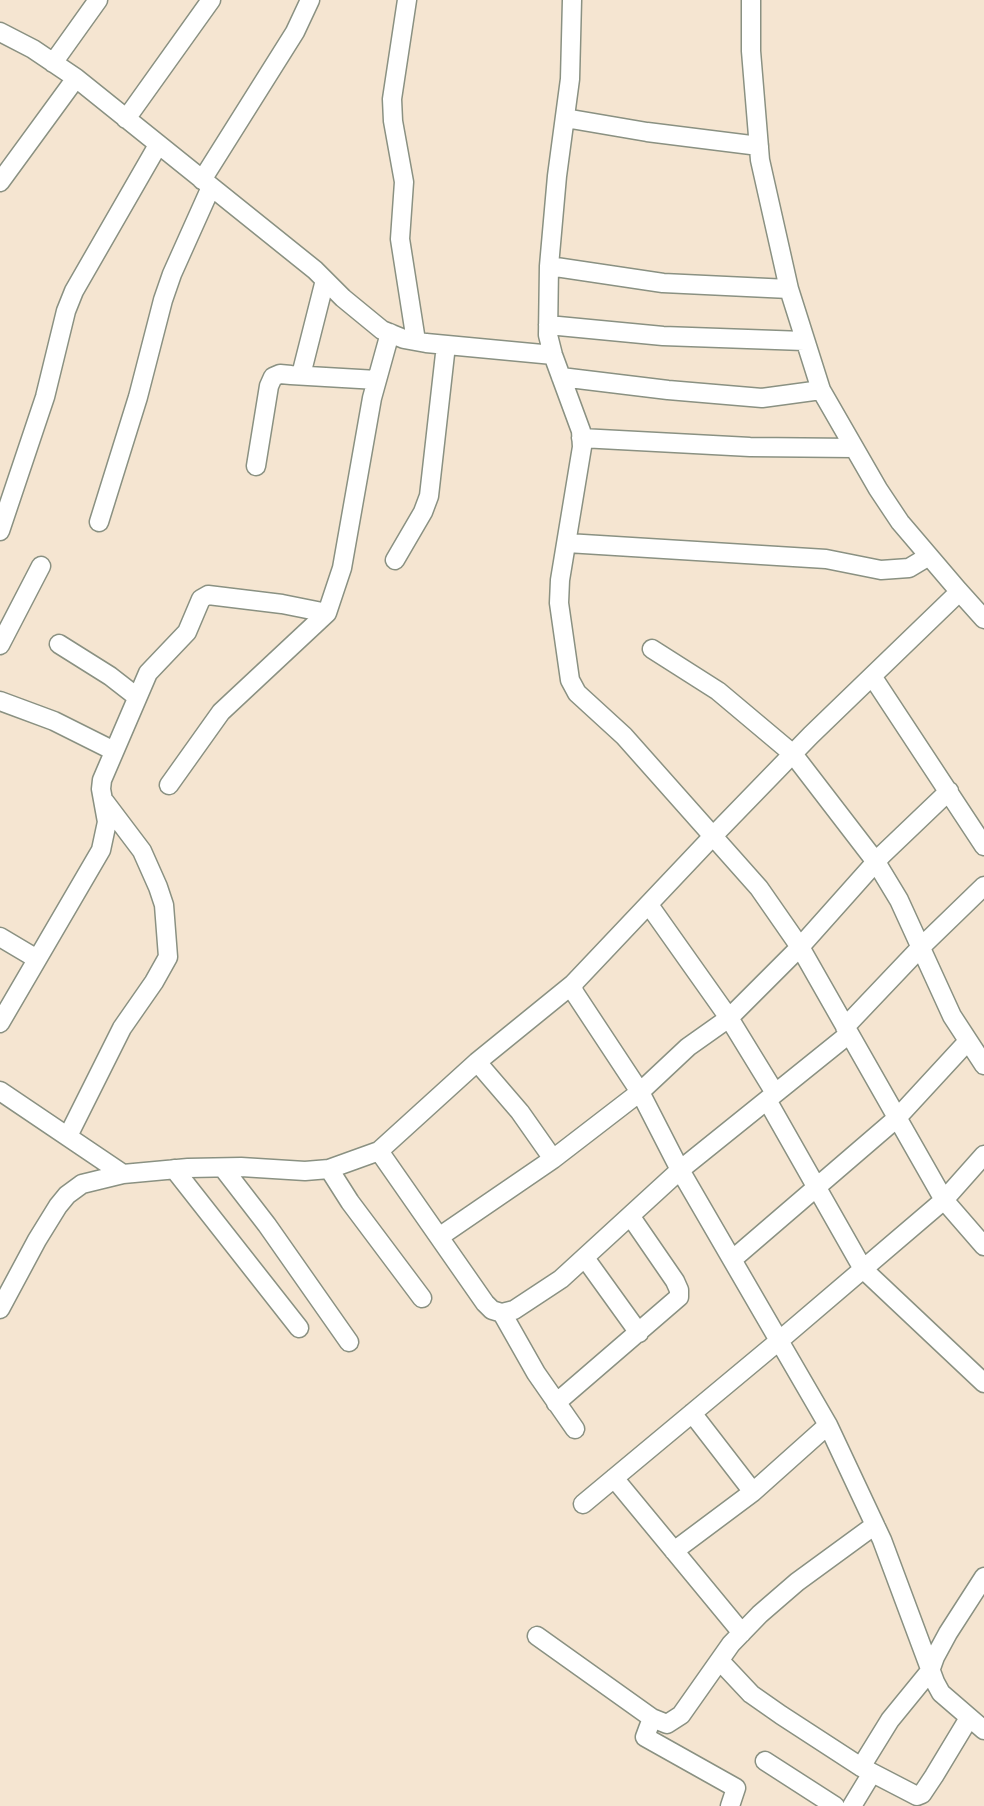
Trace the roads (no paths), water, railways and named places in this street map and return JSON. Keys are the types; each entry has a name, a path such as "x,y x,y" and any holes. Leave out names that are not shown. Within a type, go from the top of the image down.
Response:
{"street":[{"path":"53,63 98,0"},
{"path":"126,119 211,0"},
{"path":"99,522 135,410 163,300 207,184 296,32 310,0"},
{"path":"407,0 391,99 404,182 400,239 416,341"},
{"path":"572,0 570,79 557,176 549,266 548,325 553,355 582,447 559,603 570,680 577,693 624,736 759,888 800,947 944,1200 984,1246"},
{"path":"751,0 751,51 759,146 789,289 821,390 900,523 984,619"},
{"path":"0,32 33,48 76,78 325,280 382,330 416,341 553,355"},
{"path":"0,182 76,78"},
{"path":"565,118 647,132 759,146"},
{"path":"1,524 45,397 66,311 74,291 158,145"},
{"path":"549,266 663,283 789,289"},
{"path":"301,375 325,280"},
{"path":"548,325 663,335 804,341"},
{"path":"169,785 221,712 327,613 342,568 358,470 390,333"},
{"path":"395,559 423,512 429,496 446,345"},
{"path":"256,466 269,386 273,377 280,374 377,380"},
{"path":"561,377 762,398 821,390"},
{"path":"581,438 750,447 854,448"},
{"path":"567,543 826,559 881,570 909,568 929,556"},
{"path":"0,645 40,566"},
{"path":"0,1309 8,1275 37,1240 67,1195 82,1184 123,1174 174,1170 329,1169 379,1151 478,1062 573,984 713,835 956,595 958,590"},
{"path":"0,1023 101,850 107,822 102,780 148,673 187,632 204,596 282,604 327,613"},
{"path":"59,644 110,676 137,697"},
{"path":"652,649 718,691 793,754 876,862 899,900 952,1016 984,1065"},
{"path":"872,676 984,846"},
{"path":"0,701 54,721 114,751"},
{"path":"439,1237 552,1159 640,1092 688,1047 729,1018 800,947 876,862 948,791"},
{"path":"68,1136 122,1028 159,975 168,957 164,905 158,887 142,851 103,799"},
{"path":"379,1151 485,1303 492,1310 502,1313 514,1310 561,1279 680,1170 771,1097 847,1030 921,947 984,886"},
{"path":"649,905 729,1018 863,1269 984,1383"},
{"path":"0,937 37,959"},
{"path":"573,984 574,992 640,1092 680,1170 828,1425 875,1525 930,1671 941,1693 984,1730"},
{"path":"733,1259 897,1118 968,1041"},
{"path":"478,1062 520,1112 552,1159"},
{"path":"0,1091 123,1174"},
{"path":"583,1504 944,1200 984,1155"},
{"path":"223,1168 267,1225 349,1342"},
{"path":"329,1169 350,1202 422,1298"},
{"path":"174,1170 299,1328"},
{"path":"556,1402 679,1297 679,1290 631,1217"},
{"path":"585,1258 639,1333"},
{"path":"502,1313 536,1373 575,1429"},
{"path":"692,1413 753,1492"},
{"path":"674,1551 753,1492 828,1425"},
{"path":"614,1478 742,1633"},
{"path":"537,1636 652,1718 667,1724 681,1715 742,1633 797,1582 875,1525"},
{"path":"852,1806 890,1720 930,1671 948,1633 984,1577"},
{"path":"720,1661 751,1694 867,1770 917,1796 922,1794 968,1718"},
{"path":"652,1718 645,1737 736,1788 730,1806"},
{"path":"765,1760 835,1806"}]}
